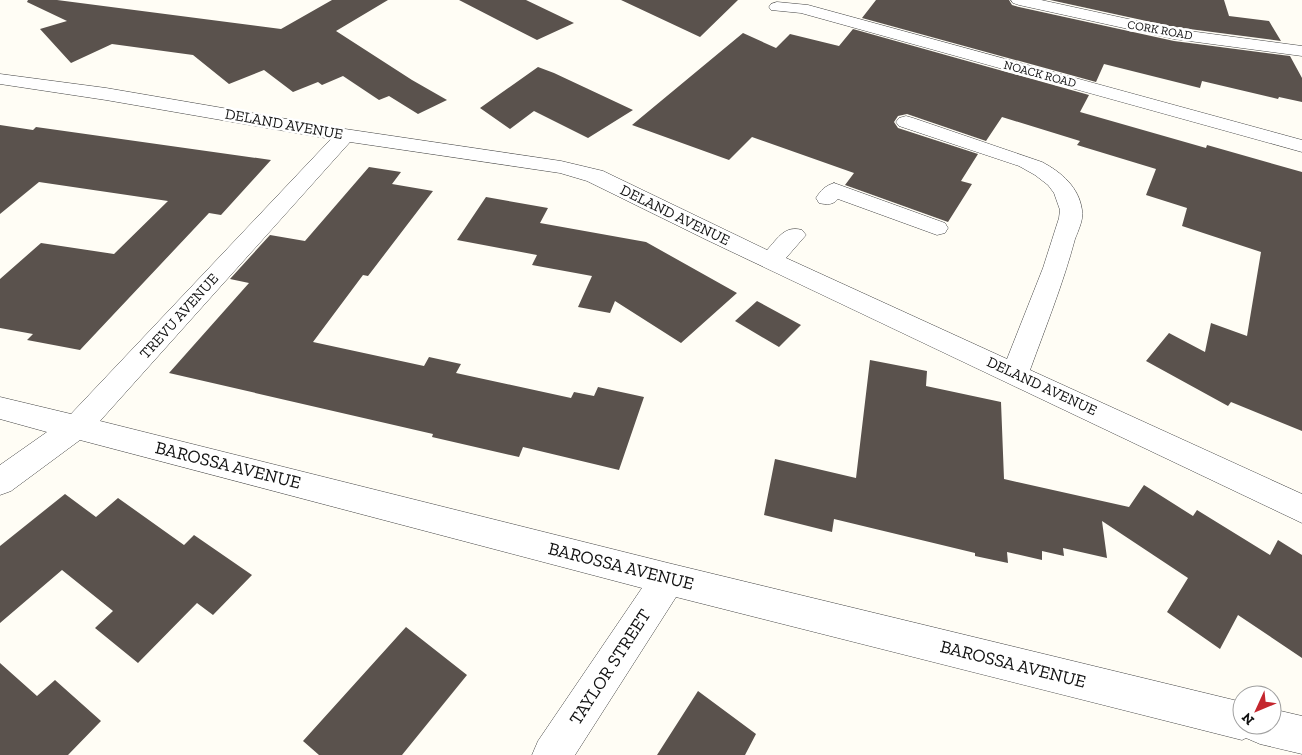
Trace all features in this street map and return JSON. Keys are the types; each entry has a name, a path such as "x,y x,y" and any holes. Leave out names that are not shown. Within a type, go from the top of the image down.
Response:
{"street":[{"name":"CORK ROAD","path":"1019,0 1174,34 1302,51"},
{"name":"NOACK ROAD","path":"777,7 802,8 1302,146"},
{"name":"DELAND AVENUE","path":"0,79 106,94 345,135 561,167 595,176 1302,509"},
{"path":"906,122 1026,162 1045,171 1059,182 1066,196 1071,212 1063,243 1015,373"},
{"name":"TREVU AVENUE","path":"0,482 78,426 345,135"},
{"path":"828,198 834,190 937,228"},
{"path":"771,260 794,235"},
{"name":"BAROSSA AVENUE","path":"0,408 78,426 668,579 1232,718"},
{"name":"TAYLOR STREET","path":"552,755 668,579"},
{"path":"1282,730 1302,735"}],"building":[{"path":"28,0 57,0 281,29 332,0 388,0 336,31 447,100 418,114 389,96 379,100 343,76 322,85 318,82 293,92 264,70 229,84 193,55 112,44 71,63 40,29 67,21 27,2"},
{"path":"459,0 526,0 574,23 537,40"},
{"path":"621,0 738,0 700,37"},
{"path":"876,0 1009,0 1012,5 1019,7 1174,41 1290,56 1302,78 1302,102 1279,97 1278,99 1202,81 1200,88 1104,64 1096,82 862,18"},
{"path":"1050,0 1224,0 1229,16 1269,21 1281,41 1174,27"},
{"path":"853,29 1089,95 1080,112 1206,148 1207,145 1302,172 1302,431 1231,402 1228,406 1146,361 1169,333 1205,352 1211,323 1247,336 1261,252 1182,226 1187,208 1146,195 1156,169 1077,145 1080,141 1002,117 986,141 907,114 898,116 894,122 898,128 978,154 961,181 972,184 948,222 845,185 854,173 752,137 729,160 632,125 743,33 776,48 790,34 839,46"},
{"path":"538,67 633,110 588,138 534,111 510,129 480,108"},
{"path":"0,125 33,130 36,127 271,160 221,215 209,213 80,350 27,340 33,334 0,328 0,279 41,243 114,254 168,201 39,182 0,214"},
{"path":"369,167 401,172 392,184 433,191 368,276 363,275 313,342 424,366 429,357 461,364 456,373 571,398 574,392 594,396 598,387 644,397 619,470 523,447 519,457 432,437 433,434 169,373 249,283 230,279 270,235 305,241"},
{"path":"486,197 548,208 540,223 646,242 737,293 681,343 615,301 610,313 578,307 592,276 532,265 537,255 457,240"},
{"path":"757,301 801,325 779,347 735,321"},
{"path":"870,360 927,371 926,386 1001,402 1004,479 1129,507 1144,485 1193,516 1197,510 1270,555 1278,540 1302,555 1302,658 1238,615 1220,649 1167,612 1188,578 1102,521 1107,558 1063,548 1064,556 1042,551 1042,560 1007,552 1008,563 975,556 975,553 834,519 832,532 764,515 775,459 856,478"},
{"path":"65,494 96,517 118,498 184,545 194,535 252,575 213,615 197,603 138,663 95,628 113,611 62,570 0,623 0,546"},
{"path":"406,627 467,675 402,755 319,755 303,741"},
{"path":"0,663 37,696 55,680 101,721 68,755 0,755"},
{"path":"698,691 756,734 745,755 657,755"}]}
